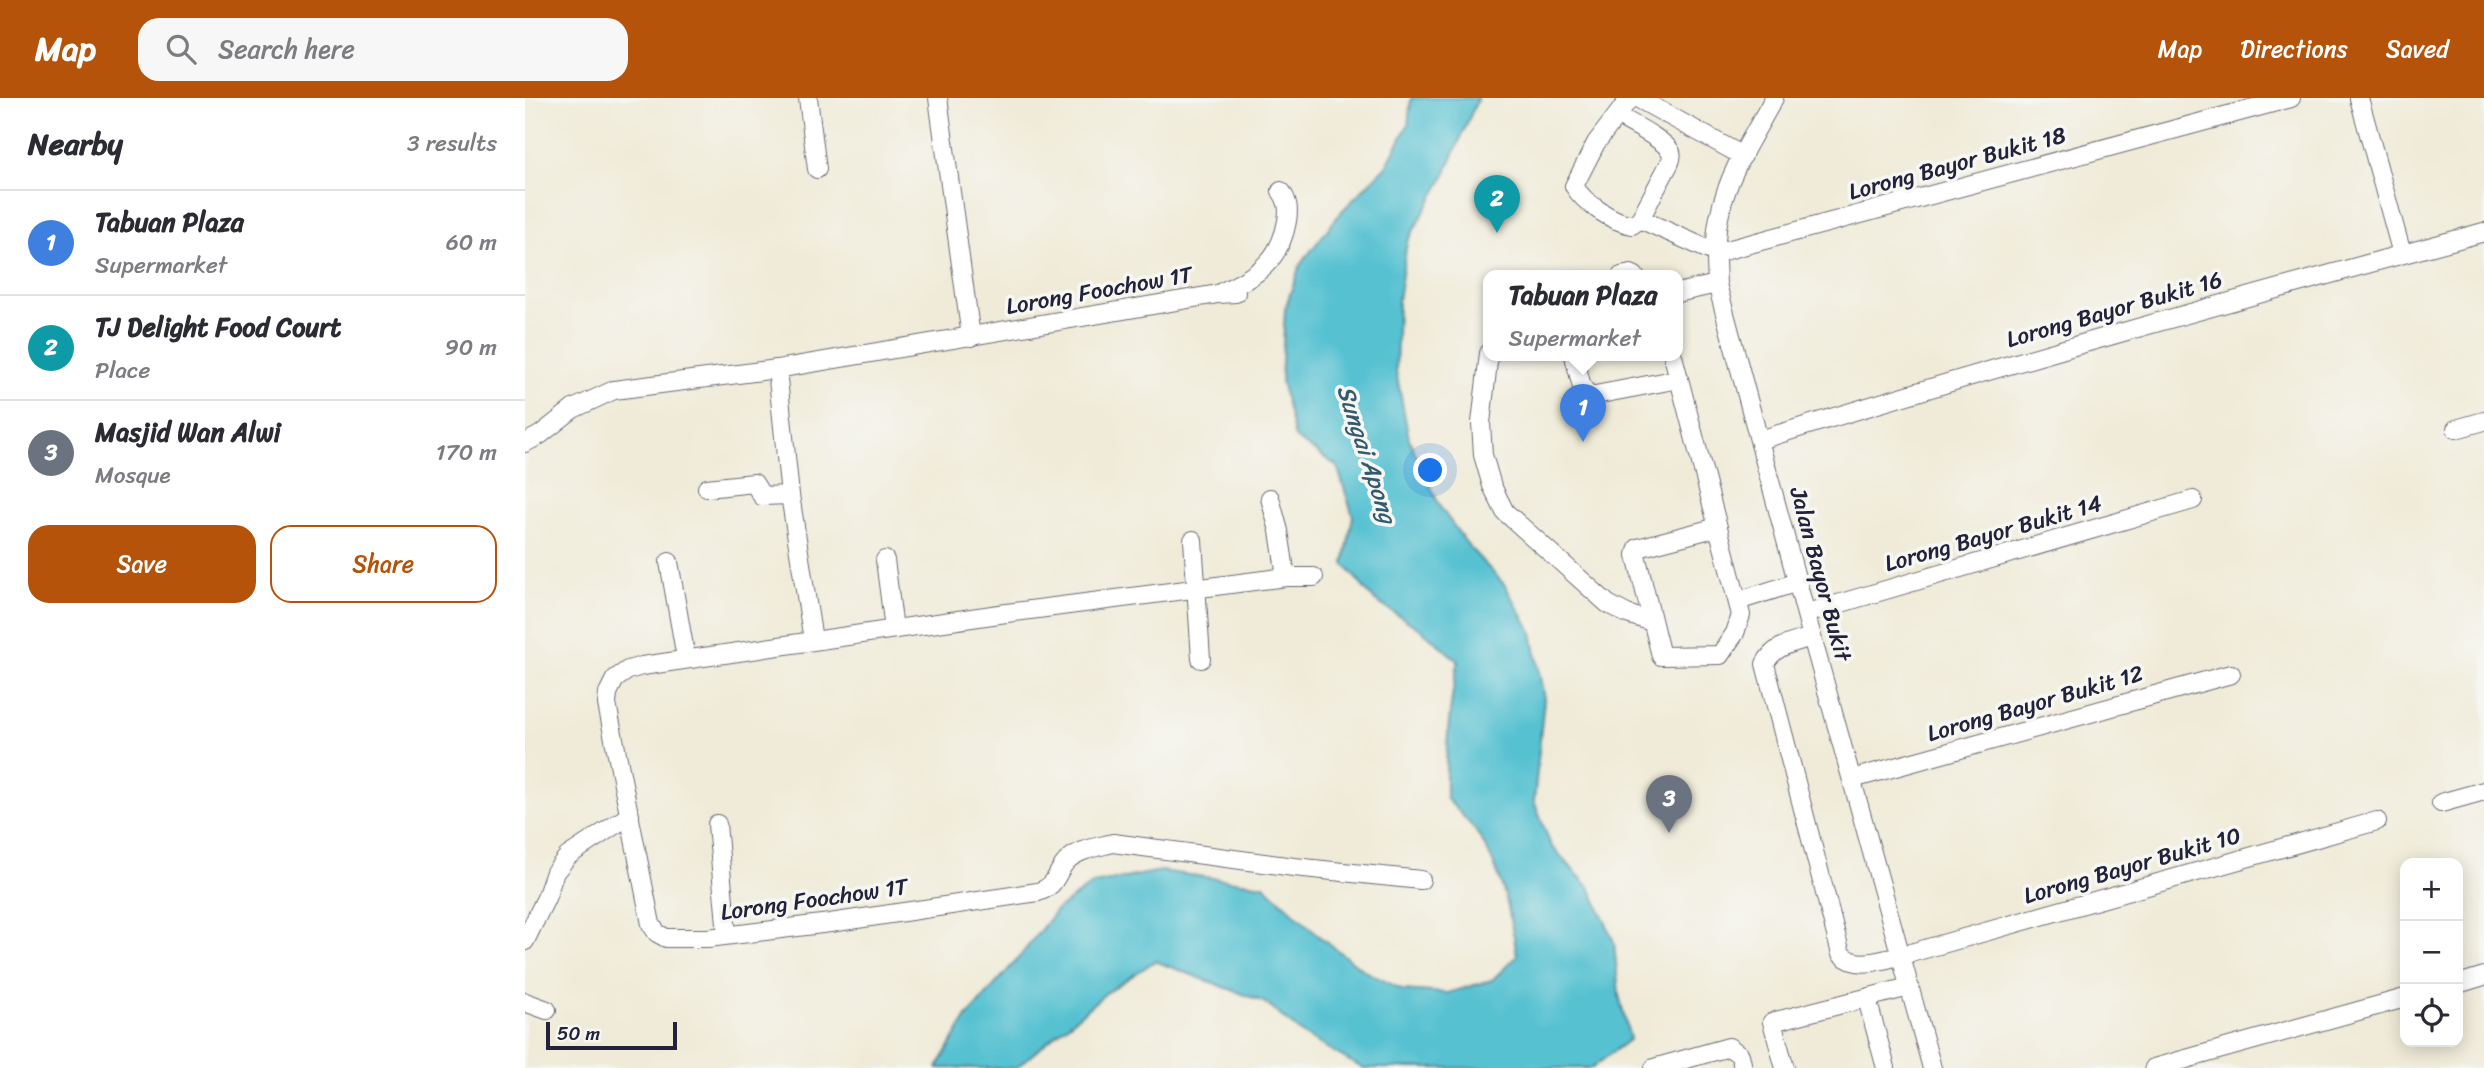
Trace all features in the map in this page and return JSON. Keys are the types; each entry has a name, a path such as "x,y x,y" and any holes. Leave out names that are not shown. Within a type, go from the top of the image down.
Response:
{"street":[{"path":"808,98 817,169"},
{"path":"938,98 971,337"},
{"path":"1618,116 1671,152 1671,160 1640,219 1632,225 1623,224 1599,210 1573,186 1596,143 1630,98"},
{"path":"1637,98 1742,156"},
{"name":"Jalan Bayor Bukit","path":"1775,98 1742,156 1719,214 1717,284 1931,1068"},
{"name":"Lorong Bayor Bukit 18","path":"1716,253 2291,98"},
{"path":"2359,98 2402,254"},
{"name":"Lorong Foochow 1T","path":"525,443 540,435 573,409 614,390 777,369 1227,294 1270,262 1285,233 1288,216 1288,201 1281,191"},
{"path":"1640,219 1716,253"},
{"name":"Lorong Bayor Bukit 16","path":"1760,440 1975,375 2484,232"},
{"path":"1683,292 1717,284"},
{"path":"1488,361 1481,423 1483,455 1492,486 1505,512 1608,604 1652,622"},
{"path":"1575,361 1582,387 1590,396 1679,379"},
{"path":"1674,361 1738,601 1741,615 1735,633 1720,655 1661,656 1636,555 1638,548 1718,527"},
{"path":"777,369 790,495 813,640"},
{"path":"2456,429 2484,421"},
{"path":"707,488 754,483 762,496 790,495"},
{"path":"1270,498 1279,531 1286,577"},
{"name":"Lorong Bayor Bukit 14","path":"1807,613 2193,500"},
{"path":"1193,540 1201,659"},
{"path":"885,560 894,629"},
{"path":"669,562 686,658"},
{"name":"Lorong Foochow 1T","path":"1314,577 1286,577 894,629 686,658 628,670 615,679 608,693 607,704 651,924 657,933 666,938 727,935 830,923 1038,892 1053,884 1068,860 1091,848 1113,844 1421,880"},
{"path":"1738,601 1798,582"},
{"name":"Lorong Bayor Bukit 10","path":"1812,637 1779,647 1770,654 1765,664 1841,954 1848,961 1857,964 1900,956 2377,821"},
{"name":"Lorong Bayor Bukit 12","path":"1852,779 2231,674"},
{"path":"2441,803 2484,791"},
{"path":"525,941 546,898 555,872 568,856 630,815"},
{"path":"717,824 727,935"},
{"path":"2463,982 2484,976"},
{"path":"1785,1068 1772,1022 1909,987"},
{"path":"1867,999 1886,1068"},
{"path":"2154,1068 2400,999"},
{"path":"525,1002 547,1010"},
{"path":"1654,1068 1729,1047 1740,1055 1744,1068"}],"water":[{"name":"Sungai Apong","path":"1411,98 1478,98 1443,179 1407,242 1398,300 1396,371 1409,439 1440,507 1470,548 1504,584 1532,632 1544,699 1534,801 1551,846 1591,889 1614,942 1619,995 1630,1039 1592,1068 1362,1068 1304,1035 1264,1002 1155,961 1106,993 1016,1068 937,1068 967,1017 1056,910 1093,884 1161,871 1264,885 1320,937 1366,972 1403,990 1447,993 1492,980 1517,956 1508,909 1494,864 1468,821 1446,798 1448,729 1458,661 1423,631 1374,600 1344,564 1353,516 1337,466 1295,438 1281,381 1285,309 1300,265 1342,211 1386,166 1408,125"}],"place":[{"name":"TJ Delight Food Court","path":"1497,233"},
{"name":"Tabuan Plaza","path":"1583,442"},
{"name":"Masjid Wan Alwi","path":"1669,833"}]}
